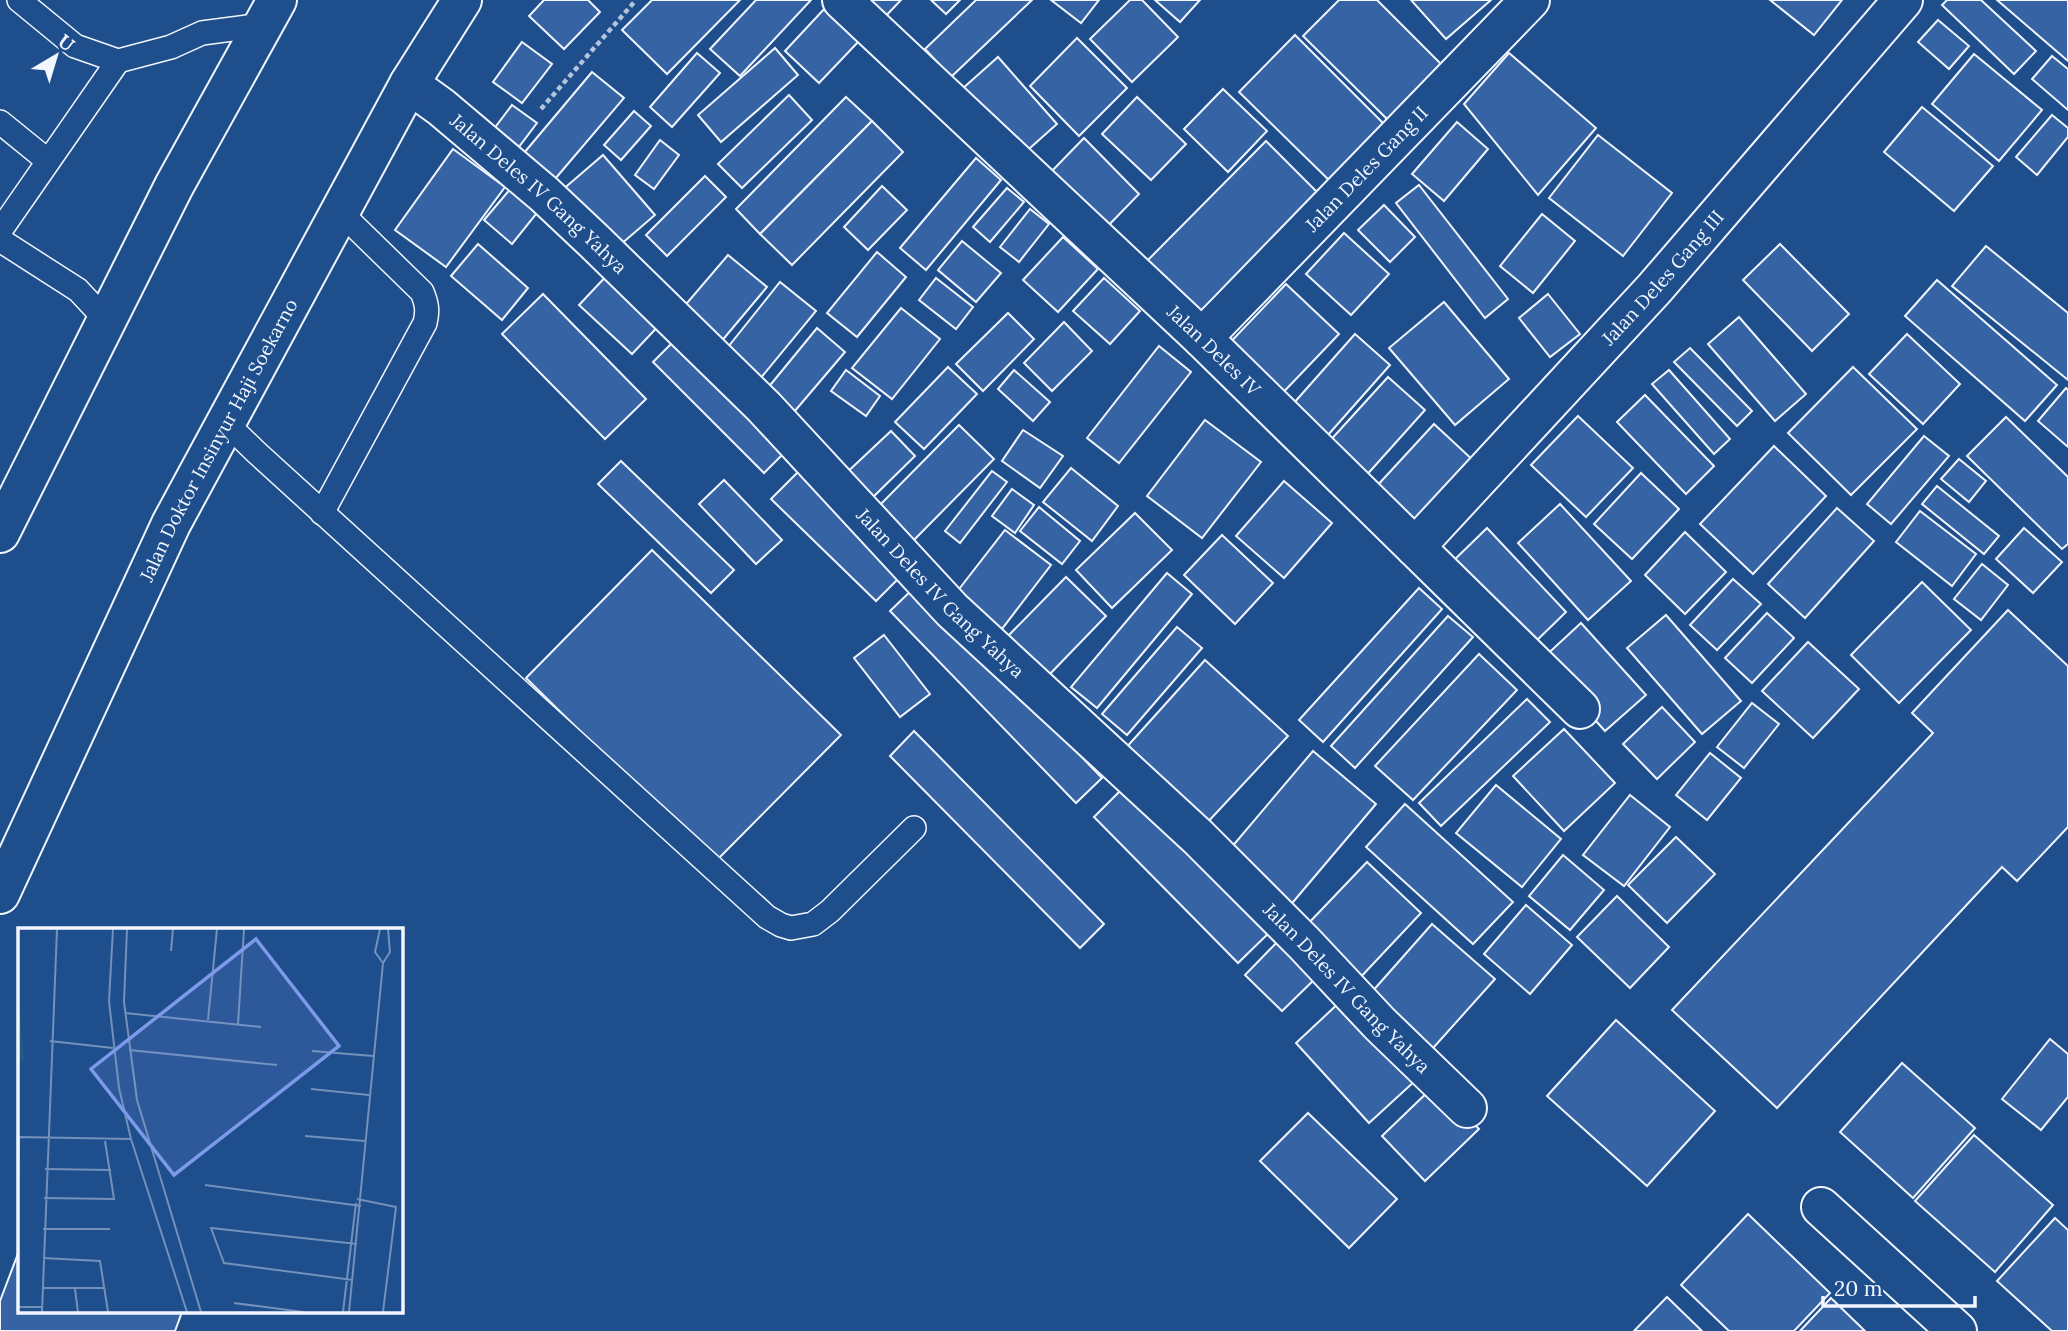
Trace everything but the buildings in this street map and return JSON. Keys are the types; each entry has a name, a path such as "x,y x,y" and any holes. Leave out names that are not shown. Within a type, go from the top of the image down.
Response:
{"street":[{"name":"Jalan Doktor Insinyur Haji Soekarno","path":"0,894 171,524 409,84 462,0"},
{"name":"Jalan Deles IV","path":"842,0 1202,338 1580,709"},
{"name":"Jalan Deles Gang II","path":"1202,338 1530,0"},
{"name":"Jalan Deles Gang III","path":"1415,547 1654,289 1903,0"},
{"path":"0,533 174,186 270,13"},
{"name":"Jalan Deles IV Gang Yahya","path":"409,84 441,107 544,194 604,251 764,407 953,610 1198,836 1380,1024 1467,1108"},
{"path":"1821,1207 1957,1331"}],"lane":[{"path":"19,0 75,46 118,61 171,47 202,33 270,13"},
{"path":"0,232 118,61"},
{"path":"0,122 48,161"},
{"path":"322,513 427,314 422,292 339,211"},
{"path":"0,240 78,290 106,320"},
{"path":"225,422 767,917 791,928 813,924 830,911 914,828"}],"path":[{"path":"541,109 636,0"}]}
